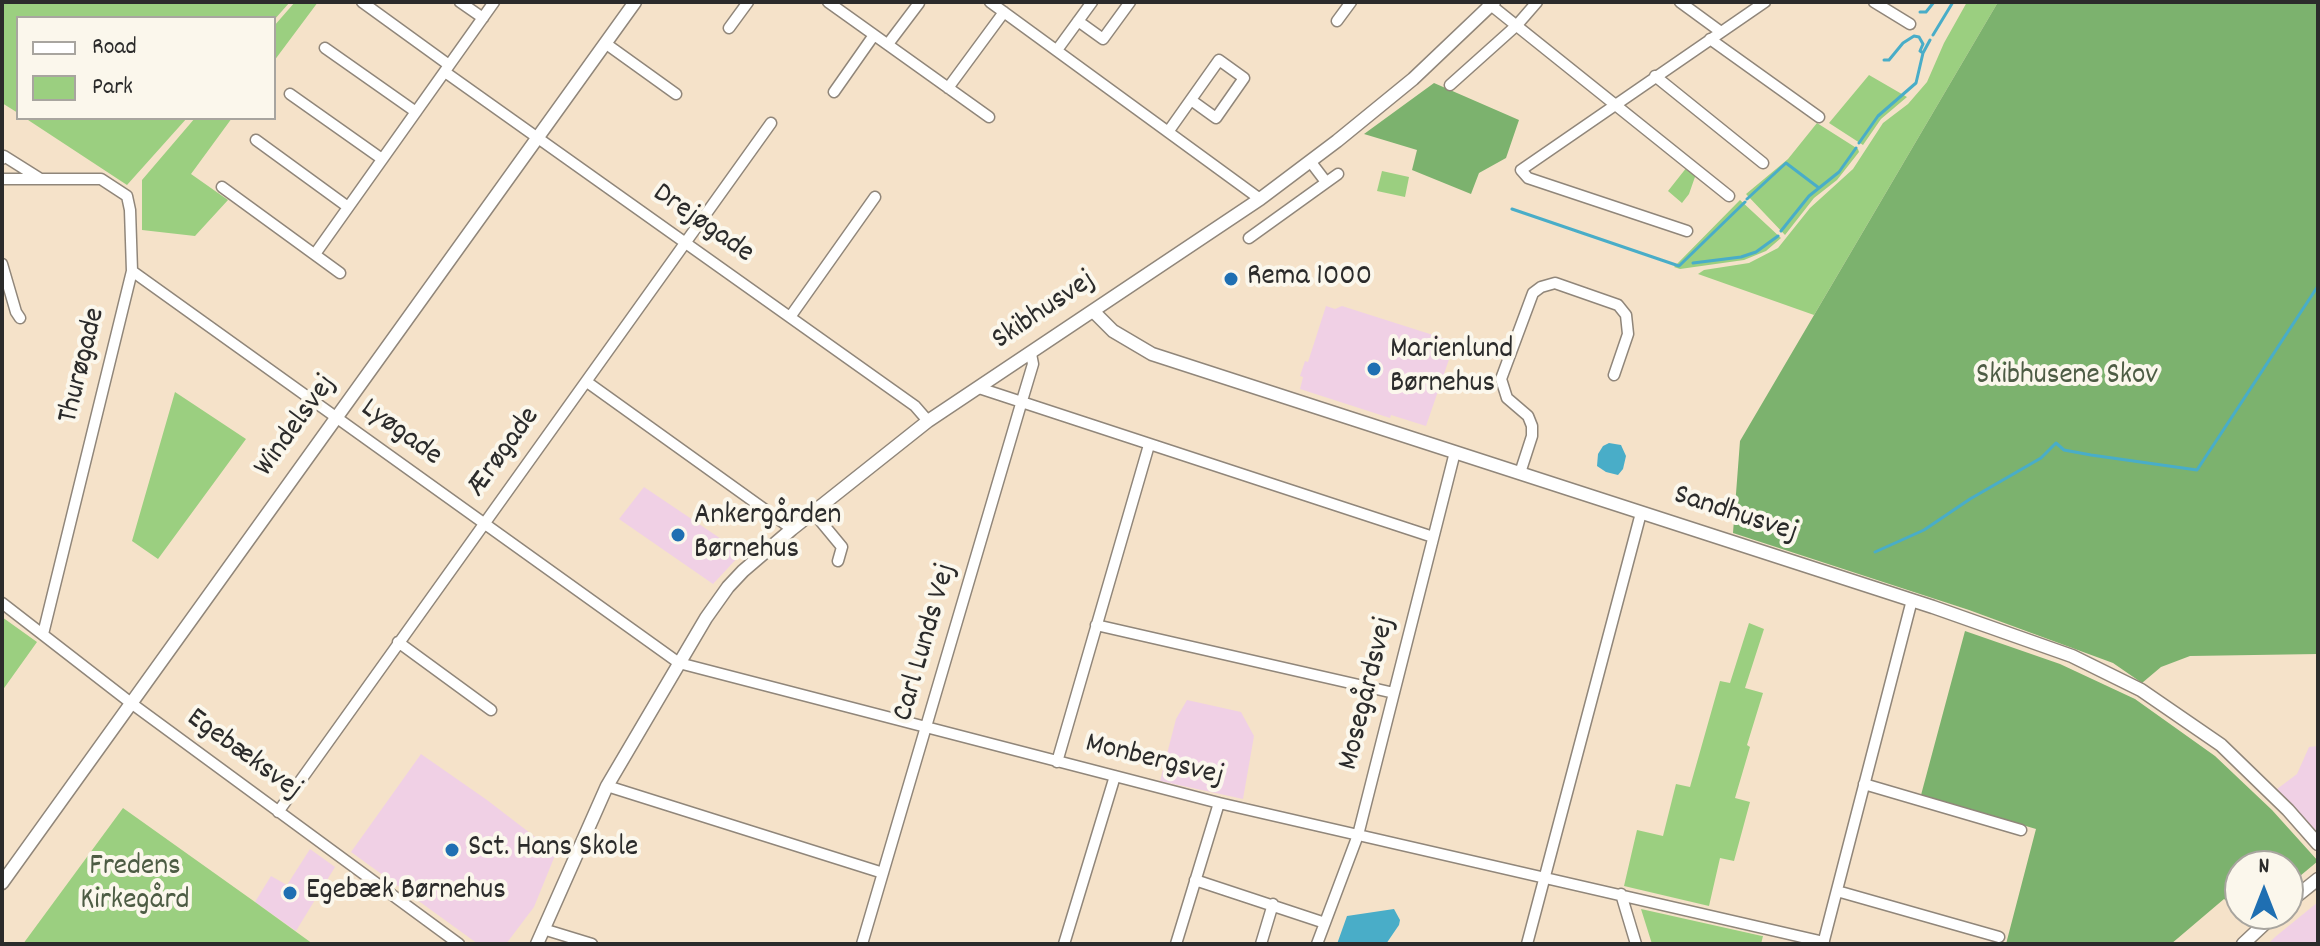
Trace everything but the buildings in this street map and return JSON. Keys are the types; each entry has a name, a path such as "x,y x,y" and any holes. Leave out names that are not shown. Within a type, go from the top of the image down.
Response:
{"street":[{"name":"Drejøgade","path":"362,2 537,137 915,406 928,421"},
{"path":"460,2 483,18"},
{"path":"315,254 494,2"},
{"name":"Windelsvej","path":"2,883 635,2"},
{"path":"729,28 748,2"},
{"path":"828,2 989,117"},
{"path":"990,2 1260,199"},
{"path":"1057,50 1092,2"},
{"path":"1078,21 1103,39 1130,2"},
{"path":"1337,21 1351,2"},
{"path":"1450,85 1517,25 1537,2"},
{"path":"1680,2 1721,32"},
{"path":"1687,231 1528,178 1521,170 1765,2"},
{"path":"1874,2 1910,24"},
{"path":"888,44 919,3"},
{"path":"1491,3 1729,196"},
{"name":"Skibhusvej","path":"537,944 607,786 728,587 792,529 928,421 1260,199 1310,161 1413,79 1491,3"},
{"path":"948,88 1004,12"},
{"path":"834,92 874,35"},
{"path":"1710,39 1819,117"},
{"path":"605,43 676,94"},
{"path":"325,48 416,112"},
{"path":"1168,132 1219,60 1244,78 1216,118 1191,100"},
{"path":"1655,76 1763,163"},
{"path":"290,94 382,159"},
{"name":"Ærøgade","path":"278,812 771,123"},
{"path":"256,140 348,207"},
{"path":"2,159 4,156 40,179"},
{"path":"1310,161 1326,182"},
{"path":"1249,238 1338,174"},
{"name":"Thurøgade","path":"2,179 101,179 127,196 130,210 132,271 43,634"},
{"path":"222,187 340,273"},
{"path":"790,317 875,197"},
{"path":"2,264 20,318"},
{"name":"Lyøgade","path":"132,271 679,663"},
{"path":"1520,473 1532,436 1532,426 1528,416 1507,398 1501,379 1533,293 1555,283 1618,305 1626,315 1628,334 1614,375"},
{"name":"Sandhusvej","path":"1093,311 1113,331 1152,354 1912,600 2072,656 2141,690 2221,745 2318,844"},
{"name":"Carl Lunds Vej","path":"862,944 1033,364 1031,354"},
{"path":"587,382 792,529"},
{"path":"979,388 1433,537"},
{"path":"1057,762 1149,445"},
{"name":"Mosegårdsvej","path":"1317,944 1358,835 1455,452"},
{"path":"813,512 842,547 838,561"},
{"path":"1527,944 1641,513"},
{"path":"1823,943 1912,600"},
{"name":"Egebæksvej","path":"3,606 459,944"},
{"path":"1096,625 1394,693"},
{"path":"398,642 491,710"},
{"name":"Monbergsvej","path":"679,663 1219,803 1823,943"},
{"path":"1064,944 1115,776"},
{"path":"1864,784 2021,830"},
{"path":"607,786 883,873"},
{"path":"1176,944 1219,803"},
{"path":"1195,880 1325,923"},
{"path":"1837,891 1999,937"},
{"path":"1621,894 1636,944"},
{"path":"1261,944 1273,904"},
{"path":"543,929 592,944"},
{"path":"2243,944 2258,930"}],"shaded area":[{"name":"Marienlund Børnehus","path":"1326,306 1335,309 1342,306 1455,342 1426,426 1391,415 1390,418 1300,389 1303,377 1300,376 1305,361 1308,362"},
{"name":"Ankergården Børnehus","path":"644,487 742,553 713,584 619,519"},
{"path":"1187,700 1241,712 1254,736 1243,799 1160,781 1176,719"},
{"path":"2318,746 2318,833 2277,789 2297,774 2309,747"},
{"name":"Sct. Hans Skole","path":"421,754 556,853 534,907 506,944 478,944 351,852"},
{"name":"Egebæk Børnehus","path":"310,849 335,867 296,931 255,902 271,876 287,885"},
{"path":"2318,902 2318,944 2268,944 2284,930 2304,930 2304,913"}],"green space":[{"path":"2,2 290,2 276,18 16,16 16,112 2,103"},
{"path":"295,2 318,2 276,58 276,24"},
{"path":"1967,2 1998,2 1814,315 1698,274 1704,270 1749,263 1778,248 1810,208 1853,169 1883,123 1908,104 1927,82"},
{"name":"Skibhusene Skov","path":"1998,2 2318,2 2318,654 2190,656 2161,667 2142,683 2113,663 1969,610 1733,533 1740,441"},
{"path":"1869,75 1907,97 1881,119 1863,145 1829,123"},
{"path":"1434,83 1519,120 1506,158 1479,173 1471,194 1412,170 1417,150 1364,134"},
{"path":"28,120 185,120 127,185"},
{"path":"193,120 231,120 191,174 228,200 195,236 142,230 142,180"},
{"path":"1817,123 1859,152 1837,180 1814,198 1785,235 1746,194 1788,159"},
{"path":"1687,167 1696,174 1682,203 1668,191"},
{"path":"1382,171 1409,177 1405,197 1377,191"},
{"path":"1740,200 1781,238 1766,251 1744,260 1680,269 1674,267"},
{"path":"175,392 246,439 158,559 132,541"},
{"path":"2,617 37,642 2,691"},
{"path":"1749,623 1764,629 1745,688 1763,693 1735,798 1750,802 1734,861 1720,858 1709,906 1624,886 1637,830 1663,836 1676,784 1690,787 1720,681 1730,683"},
{"path":"1965,631 2060,664 2135,699 2215,756 2272,810 2318,861 2304,873 2304,850 2224,850 2224,899 2171,944 2006,944 2036,829 1921,795"},
{"name":"Fredens Kirkegård","path":"123,808 255,902 313,944 23,944"},
{"path":"1641,909 1763,936 1761,944 1652,944"}],"water":[{"path":"1609,443 1621,445 1626,456 1618,475 1597,466 1598,454"},
{"path":"1394,909 1400,920 1399,925 1386,944 1337,944 1347,916"}],"waterway":[{"path":"1920,12 1926,12 1934,2"},
{"path":"1933,35 1953,2"},
{"path":"1884,60 1889,60 1903,43 1914,36 1919,37 1923,44 1920,51 1923,53"},
{"path":"1859,143 1878,116 1916,83 1923,53 1930,40"},
{"path":"1781,231 1809,196 1839,172 1856,148"},
{"path":"1747,199 1786,163 1819,188"},
{"path":"1512,209 1679,266 1745,202"},
{"path":"1693,263 1741,257 1756,252 1778,236"},
{"path":"1875,552 1924,530 2041,458 2056,443 2064,450 2197,470 2318,286"}],"place":[{"name":"Rema 1000","path":"1231,279"},
{"name":"Marienlund Børnehus","path":"1374,369"},
{"name":"Ankergården Børnehus","path":"678,535"},
{"name":"Sct. Hans Skole","path":"452,850"},
{"name":"Egebæk Børnehus","path":"290,893"}]}
